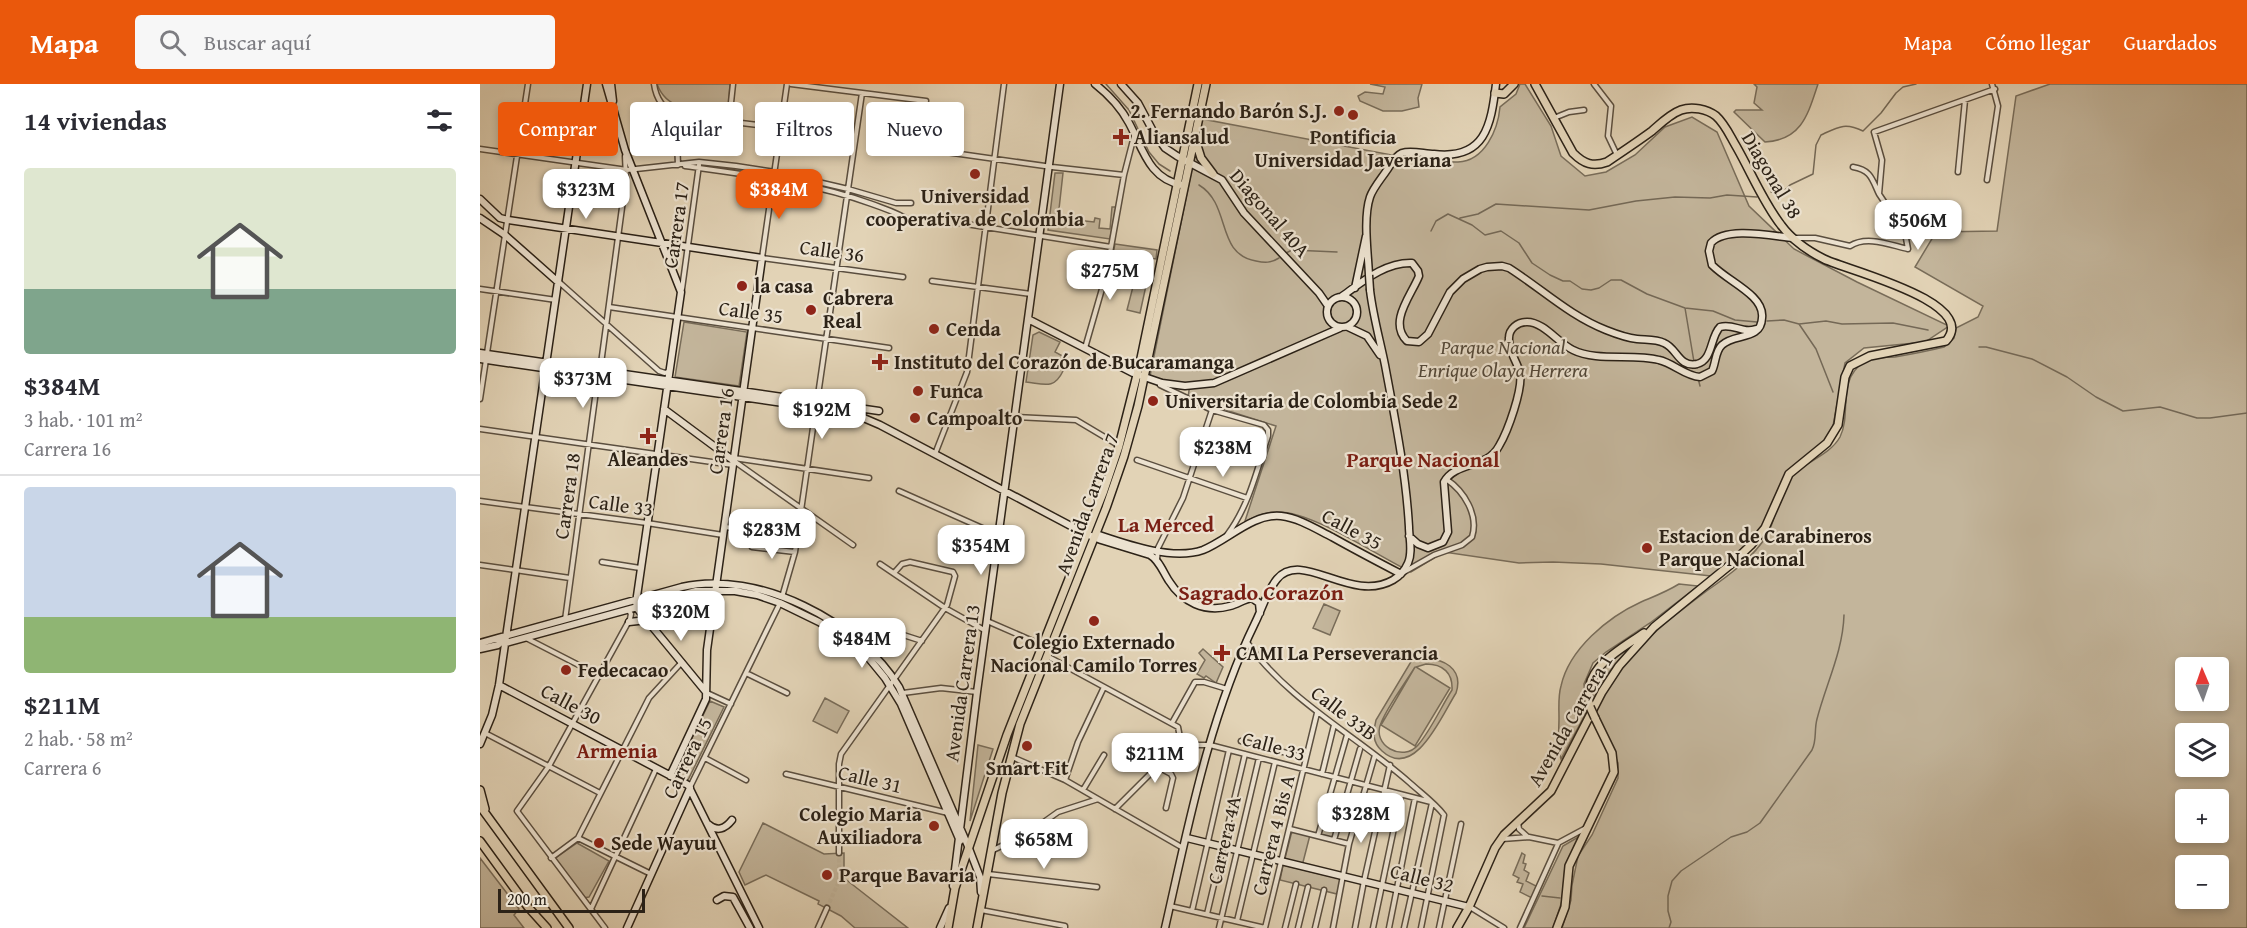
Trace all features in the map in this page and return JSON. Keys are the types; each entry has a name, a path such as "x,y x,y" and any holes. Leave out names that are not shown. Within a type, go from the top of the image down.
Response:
{"main road":[{"path":"480,743 492,716 499,685 587,84"},
{"path":"606,84 611,102"},
{"path":"611,84 613,102"},
{"name":"Avenida Carrera 13","path":"940,928 951,904 960,841 977,692 1060,84"},
{"path":"1095,84 1122,111 1154,171 1168,181 1182,185"},
{"name":"Diagonal 40A","path":"1121,84 1138,103 1161,144 1172,154 1213,174 1226,185 1244,213 1319,293 1328,306"},
{"name":"Avenida Carrera 7","path":"1182,185 1182,159 1198,84"},
{"name":"Avenida Carrera 7","path":"975,928 993,850 1002,793 1023,715 1095,536 1124,456 1206,84"},
{"path":"1165,928 1210,745 1227,689 1246,641 1277,580 1283,573 1294,569 1307,570 1346,584 1362,586 1386,583 1401,574 1410,559 1405,484 1384,363 1374,324 1369,275 1368,204 1371,195 1396,158 1402,153 1460,155 1473,147 1480,140 1491,117 1496,84"},
{"path":"1495,93 1504,94 1514,84"},
{"path":"1535,84 1573,153 1580,160 1600,165 1618,155"},
{"name":"Diagonal 38","path":"1618,155 1681,110 1689,108 1708,111 1715,115 1727,131 1776,218 1794,238 1808,250 1832,263 1882,279 1918,295 1942,310 1949,319 1952,330 1946,341 1869,356 1850,366 1845,377 1838,425 1827,443 1801,463"},
{"path":"618,125 629,170 681,292 636,604 707,693"},
{"path":"1195,137 1201,158 1213,174"},
{"path":"480,199 500,218 508,220"},
{"path":"480,218 505,235 558,282"},
{"name":"Calle 36","path":"508,220 762,258"},
{"path":"1355,288 1367,230"},
{"path":"1409,536 1418,544 1428,548 1446,539 1448,532 1443,487 1446,478 1460,468 1487,460 1501,444 1520,387 1521,376 1509,342 1510,333 1518,324 1527,322 1535,324 1573,350 1582,353 1657,359 1698,377 1712,371 1718,350 1722,345 1750,335 1759,328 1763,315 1753,297 1712,265 1710,243 1722,235 1730,234 1794,238"},
{"name":"Carrera 16","path":"670,776 705,702 707,693 707,650 715,586 762,258"},
{"path":"1321,336 1328,317 1328,306 1386,267 1404,263 1412,263 1416,266 1419,276 1399,320 1399,331 1404,339 1410,342 1425,339 1455,285 1480,269 1496,266 1509,268 1595,326 1629,338 1664,342 1671,347 1678,358 1689,364 1695,365 1705,360 1720,327 1730,325 1746,331 1759,328"},
{"path":"1319,293 1352,300 1358,309 1356,319 1348,327"},
{"path":"1328,317 1331,323 1340,328"},
{"path":"1028,319 1141,376 1177,385 1210,384 1340,328 1348,327 1367,336 1378,350 1384,363"},
{"path":"483,356 817,405 879,411"},
{"path":"599,373 668,383"},
{"name":"Avenida Carrera 7","path":"948,928 951,904 968,846 1007,735 1119,446 1141,376"},
{"path":"817,405 862,417 1086,534 1149,555 1158,562 1171,585 1184,599 1218,608 1252,598 1259,603 1260,613"},
{"path":"664,409 734,461"},
{"name":"Avenida Carrera 1","path":"1457,928 1469,907 1491,854 1501,839 1551,791 1608,681 1653,627 1730,565 1756,539 1769,520 1789,474 1801,463"},
{"name":"Calle 35","path":"1225,538 1262,518 1286,517 1311,526 1401,574"},
{"path":"1121,544 1169,555 1192,553 1225,538"},
{"path":"480,649 498,645 506,640 565,620 636,604 689,586 715,586 781,600 834,623 872,653 893,682 960,841"},
{"path":"781,600 848,640 903,693 968,846"},
{"path":"480,643 525,638 628,609 636,604"},
{"path":"629,622 647,620"},
{"path":"1557,928 1565,907 1569,866 1614,772 1612,753 1590,707 1589,685 1600,665 1653,627"},
{"name":"Calle 30","path":"499,685 685,783 690,788"},
{"path":"690,788 759,928"},
{"name":"Carrera 15","path":"627,928 690,788"},
{"path":"480,790 486,815"},
{"path":"948,797 958,800 965,794"},
{"path":"480,806 569,928"},
{"path":"706,823 713,828 720,829 726,827 732,820"},
{"name":"Calle 32","path":"1187,838 1469,907"},
{"path":"480,842 528,907 547,928"},
{"name":"Avenida Carrera 7","path":"968,846 982,887 975,928"},
{"path":"717,900 724,896 733,897 750,928"},
{"path":"528,907 540,928"}],"street":[{"path":"525,102 528,84"},
{"path":"654,84 660,102"},
{"path":"732,102 734,84"},
{"path":"789,84 926,101"},
{"name":"Carrera 16","path":"786,102 789,84"},
{"path":"843,91 844,84"},
{"path":"935,454 967,372 1004,84"},
{"path":"1594,84 1611,106 1608,136 1618,155"},
{"path":"1987,180 1998,106 1992,84"},
{"path":"1879,194 1882,160 1874,132 1995,89"},
{"name":"Carrera 15","path":"690,788 781,600 795,552 862,93"},
{"path":"1958,172 1965,100"},
{"path":"1554,118 1569,112 1584,110"},
{"path":"1085,348 1102,292 1124,175 1134,135"},
{"path":"480,149 498,152"},
{"path":"964,155 1124,175"},
{"path":"480,399 483,356 496,292 518,156"},
{"path":"524,156 629,170 678,165 736,166 812,180 901,204 911,203"},
{"path":"678,156 678,165"},
{"name":"Carrera 16","path":"762,258 777,156"},
{"path":"699,165 774,178 847,195 910,221"},
{"name":"Carrera 17","path":"681,292 699,165"},
{"path":"736,166 736,172"},
{"path":"1794,238 1815,238 1850,246 1874,241 1908,249 1905,234 1879,194 1872,176 1863,169 1853,167"},
{"name":"Carrera 18","path":"565,620 629,170"},
{"path":"810,187 812,180"},
{"path":"882,208 885,200"},
{"path":"941,220 1111,247"},
{"name":"Calle 36","path":"762,258 903,277"},
{"path":"932,281 1031,294"},
{"path":"558,282 659,371 665,373 670,371"},
{"path":"480,289 556,300"},
{"name":"Calle 35","path":"609,307 889,348"},
{"path":"658,380 661,376 659,371"},
{"path":"1141,376 1212,410 1263,425 1268,430 1248,498 1242,513 1225,538"},
{"path":"1158,562 1157,552 1183,498 1212,410"},
{"path":"1015,417 1076,420 1119,446"},
{"path":"480,429 658,454 807,469 868,478"},
{"path":"1137,460 1248,498"},
{"path":"734,461 853,545"},
{"path":"1401,574 1427,558 1462,545 1472,537 1474,518 1460,492 1446,478"},
{"path":"899,491 999,535"},
{"name":"Calle 33","path":"480,501 647,523 723,536"},
{"path":"724,527 763,532 762,548"},
{"path":"754,531 752,547 795,552"},
{"path":"602,562 640,568"},
{"path":"839,854 841,754 945,608 949,601 955,574 910,562 902,564 894,573"},
{"path":"880,564 945,608 986,631"},
{"path":"480,565 570,578"},
{"path":"605,928 518,814 518,809 549,766 600,676 629,622 631,614 628,609"},
{"path":"987,621 1043,645"},
{"path":"872,653 891,631 922,641"},
{"path":"537,634 540,646"},
{"path":"525,638 600,676"},
{"name":"Calle 33B","path":"1246,641 1278,679 1317,713 1390,765 1432,803"},
{"path":"1047,656 1172,723 1179,729 1181,743 1115,809"},
{"path":"551,858 578,837 649,698 682,662"},
{"path":"746,673 787,693"},
{"path":"1172,723 1192,686 1200,681 1227,689"},
{"path":"1065,780 1078,742 1104,687"},
{"path":"903,693 940,688 977,692"},
{"path":"707,693 731,704"},
{"name":"Carrera 4 Bis A","path":"1265,928 1317,713"},
{"path":"1322,774 1334,725"},
{"path":"483,732 600,793"},
{"path":"1318,836 1347,735"},
{"path":"1240,741 1306,759"},
{"name":"Calle 33","path":"1181,743 1210,745 1432,803"},
{"path":"1334,840 1360,749"},
{"path":"1192,911 1229,750"},
{"path":"1207,914 1245,754"},
{"path":"1083,790 1104,755"},
{"path":"1333,928 1349,844 1375,755"},
{"path":"1011,757 1065,780 1184,849"},
{"path":"705,758 746,780"},
{"name":"Carrera 4A","path":"1219,928 1259,758"},
{"path":"1237,921 1275,762"},
{"path":"1355,928 1390,765"},
{"path":"1158,767 1170,773 1173,780 1166,808"},
{"path":"591,909 657,768"},
{"name":"Calle 31","path":"786,774 948,813"},
{"path":"1373,928 1401,795"},
{"path":"1389,928 1415,798"},
{"path":"993,850 1027,834 1058,812 1098,799"},
{"path":"1421,928 1444,816 1432,803"},
{"path":"1404,928 1432,803"},
{"path":"1518,822 1520,830 1529,837"},
{"path":"1439,928 1461,824"},
{"path":"1501,839 1529,837 1558,843 1589,826"},
{"path":"1290,829 1349,844"},
{"path":"578,837 651,874"},
{"path":"1520,928 1558,843"},
{"path":"988,874 1098,887"},
{"path":"1285,928 1296,884"},
{"path":"1298,928 1308,887"},
{"path":"1315,928 1324,890"},
{"path":"1170,906 1265,928"},
{"name":"Calle 32","path":"1469,907 1504,928"},
{"path":"818,928 827,908"},
{"path":"981,910 1065,927"}],"green space":[{"path":"657,84 730,84 729,102 671,102 662,94"},
{"path":"1370,84 1422,84 1418,98 1419,107 1402,111 1383,111 1360,101 1358,96 1365,92 1383,94 1385,87"},
{"name":"Parque Nacional Enrique Olaya Herrera","path":"1520,84 1525,84 1551,126 1561,156 1585,176 1606,172 1635,155 1665,127 1692,117 1717,132 1749,206 1794,249 1949,326 1925,342 1864,348 1845,363 1832,431 1823,443 1799,461 1787,474 1762,530 1743,552 1711,576 1601,564 1519,563 1444,552 1411,572 1344,535 1307,518 1276,512 1245,521 1276,426 1188,398 1190,383 1171,382 1150,376 1202,119 1402,157 1458,162 1476,156 1483,150 1493,134 1500,107 1516,94"},
{"path":"1754,84 1818,84 1802,124 1787,136 1765,142 1734,112 1736,110 1762,110 1754,103 1757,87"},
{"path":"2050,84 2247,84 2247,928 1562,928 1571,900 1578,856 1592,835 1618,778 1618,763 1596,712 1605,692 1629,658 1658,629 1724,579 1762,543 1771,528 1786,482 1797,471 1830,449 1840,437 1845,418 1847,388 1855,370 1871,359 1895,357 1944,347 1954,338 1956,328 1978,317 1983,306 1915,267 1936,232 1997,231 2016,96"},
{"path":"1055,173 1063,173 1058,218 1094,222 1095,218 1100,219 1099,228 1110,229 1112,207 1116,207 1110,239 1048,230"},
{"path":"1115,244 1157,250 1156,259 1113,253"},
{"path":"1137,271 1149,272 1140,313 1127,310"},
{"path":"684,322 747,332 739,386 675,377"},
{"path":"1039,332 1060,342 1055,352 1066,358 1066,366 1060,377 1048,384 1026,382 1033,335"},
{"path":"1679,584 1698,586 1593,663 1584,684 1586,713 1561,759 1559,694 1565,672 1572,659 1603,625 1628,608"},
{"path":"1324,604 1340,611 1330,635 1313,628"},
{"path":"1633,644 1610,671 1592,701 1594,681 1603,667"},
{"path":"1203,649 1223,667 1216,683 1206,676 1204,678 1197,674 1205,660 1199,653"},
{"path":"1415,655 1421,658 1420,660 1444,662 1454,671 1458,685 1456,693 1435,729 1416,752 1406,758 1394,758 1382,751 1374,737 1376,720","holes":["1432,664 1449,674 1452,690 1418,745 1404,752 1390,749 1380,738 1381,723 1415,667 1381,725 1415,746 1450,688 1416,667"]},
{"path":"825,698 849,711 837,733 813,721"},
{"path":"710,701 724,707 688,780 675,773"},
{"path":"978,745 993,749 970,821"},
{"path":"763,823 824,854 844,853 844,878 908,928 855,928 841,916 818,904 819,901 766,875 745,885 739,872"},
{"path":"1292,831 1310,835 1302,866 1284,862"},
{"path":"1580,836 1565,867 1562,901 1553,928 1524,928 1563,846"},
{"path":"577,843 609,861 589,897 583,898 554,859"},
{"path":"1522,853 1525,855 1524,870 1529,873 1526,881 1538,887 1532,898 1520,892 1523,884 1517,882 1519,878 1513,875"},
{"path":"480,858 519,909 514,915 524,928 480,928"},
{"path":"1283,865 1341,879 1337,894 1280,880"}],"waterway":[{"path":"1106,84 1129,110 1149,152 1159,164 1170,171"},
{"path":"1771,192 1782,193 1790,185 1813,174 1816,145 1821,135 1846,126 1863,131 1896,93 1903,87 1916,84"},
{"path":"1199,185 1216,204 1234,249 1243,257 1256,261 1268,262 1279,258"},
{"path":"1460,218 1478,214 1496,204 1589,210 1636,201 1675,197 1710,198 1727,195 1757,197"},
{"path":"1431,231 1436,221 1448,214 1472,225 1485,235 1501,231 1519,243 1532,263 1550,275 1563,281 1570,281 1582,289 1591,290 1611,280 1621,280 1647,294 1685,308 1713,311 1735,320 1757,322"},
{"path":"1286,253 1292,250 1337,252"},
{"path":"1685,308 1694,362"},
{"path":"1767,321 1784,320 1799,324 1826,321 1842,324 1893,323 1928,330"},
{"path":"1799,324 1816,349 1833,392"},
{"path":"1979,347 2032,359 2123,411 2160,407 2197,418 2247,413"},
{"path":"1698,378 1700,386"},
{"path":"1669,928 1671,922 1668,896 1672,881 1681,871 1731,837 1747,832 1760,823 1812,750 1817,719 1841,642 1844,615"},
{"path":"1542,896 1560,898"}],"tunnel":[{"path":"827,908 839,881 839,853"}],"place":[{"name":"2. Fernando Barón S.J.","path":"1339,111"},
{"name":"Pontificia Universidad Javeriana","path":"1353,115"},
{"name":"Aliansalud","path":"1121,137"},
{"name":"Universidad cooperativa de Colombia","path":"975,174"},
{"name":"la casa","path":"742,286"},
{"name":"Cabrera Real","path":"811,310"},
{"name":"Cenda","path":"934,329"},
{"name":"Instituto del Corazón de Bucaramanga","path":"880,362"},
{"name":"Funca","path":"918,391"},
{"name":"Universitaria de Colombia Sede 2","path":"1153,401"},
{"name":"Campoalto","path":"915,418"},
{"name":"Aleandes","path":"648,436"},
{"name":"Estacion de Carabineros Parque Nacional","path":"1647,548"},
{"name":"Colegio Externado Nacional Camilo Torres","path":"1094,621"},
{"name":"CAMI La Perseverancia","path":"1222,653"},
{"name":"Fedecacao","path":"566,670"},
{"name":"Smart Fit","path":"1027,746"},
{"name":"Colegio Maria Auxiliadora","path":"934,826"},
{"name":"Sede Wayuu","path":"599,843"},
{"name":"Parque Bavaria","path":"827,875"}],"district":[{"name":"Parque Nacional","path":"1423,460"},
{"name":"La Merced","path":"1166,525"},
{"name":"Sagrado Corazón","path":"1261,592"},
{"name":"Armenia","path":"617,751"}]}
